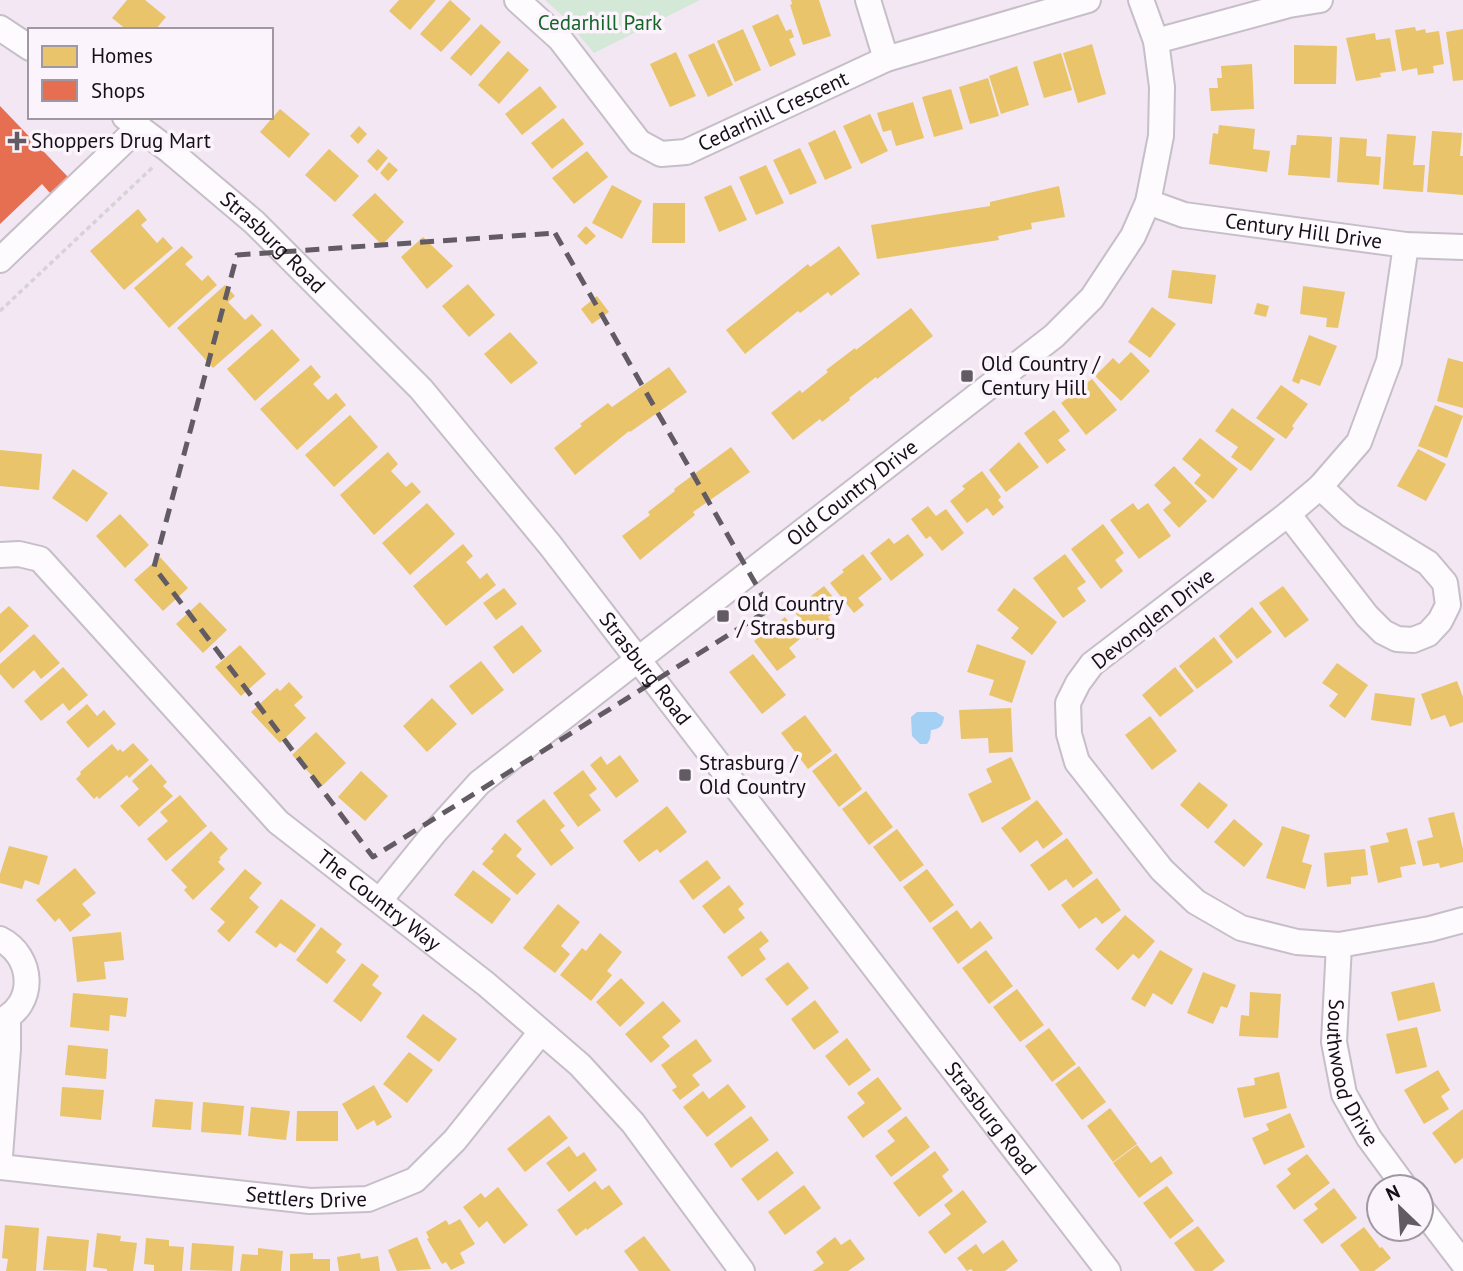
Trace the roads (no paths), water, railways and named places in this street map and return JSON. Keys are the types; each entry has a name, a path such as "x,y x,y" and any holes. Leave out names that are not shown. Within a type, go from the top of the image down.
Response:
{"street":[{"name":"Cedarhill Crescent","path":"517,0 561,39 639,142 661,154 686,152 886,60 1088,0"},
{"path":"868,0 886,60"},
{"name":"Old Country Drive","path":"380,900 479,783 1054,336 1092,298 1133,236 1148,202 1161,136 1162,87 1156,41 1141,0"},
{"path":"1156,41 1289,5 1320,0"},
{"path":"0,28 28,46"},
{"path":"0,260 132,122"},
{"name":"Strasburg Road","path":"132,122 254,222 421,389 550,545 1108,1271"},
{"name":"Century Hill Drive","path":"1148,202 1184,215 1406,245 1463,247"},
{"name":"Devonglen Drive","path":"1406,245 1389,361 1359,442 1320,487 1288,514 1092,664 1068,703 1069,734 1077,762 1162,870 1196,902 1241,928 1297,942 1339,945 1463,920"},
{"path":"1288,514 1367,616 1383,632 1397,639 1413,640 1429,634 1448,605 1446,583 1428,564 1350,515 1320,487"},
{"name":"The Country Way","path":"0,555 19,554 40,559 278,822 486,984 580,1065 633,1123 742,1271"},
{"path":"0,939 16,950 26,967 28,986 21,1004 4,1020 8,1049 0,1156"},
{"name":"Southwood Drive","path":"1339,945 1334,1042 1344,1094 1368,1138 1394,1173"},
{"name":"Settlers Drive","path":"0,1167 310,1201 368,1199 415,1180 455,1140 541,1031"},
{"path":"1435,1226 1463,1263"}],"water":[{"path":"917,712 936,712 944,717 943,723 937,729 931,730 927,744 920,744 912,736 911,717"}],"place":[{"name":"Shoppers Drug Mart","path":"17,141"},
{"name":"Old Country / Century Hill","path":"967,376"},
{"name":"Old Country / Strasburg","path":"723,616"},
{"name":"Strasburg / Old Country","path":"685,775"}],"park label":[{"name":"Cedarhill Park","path":"600,23"}]}
